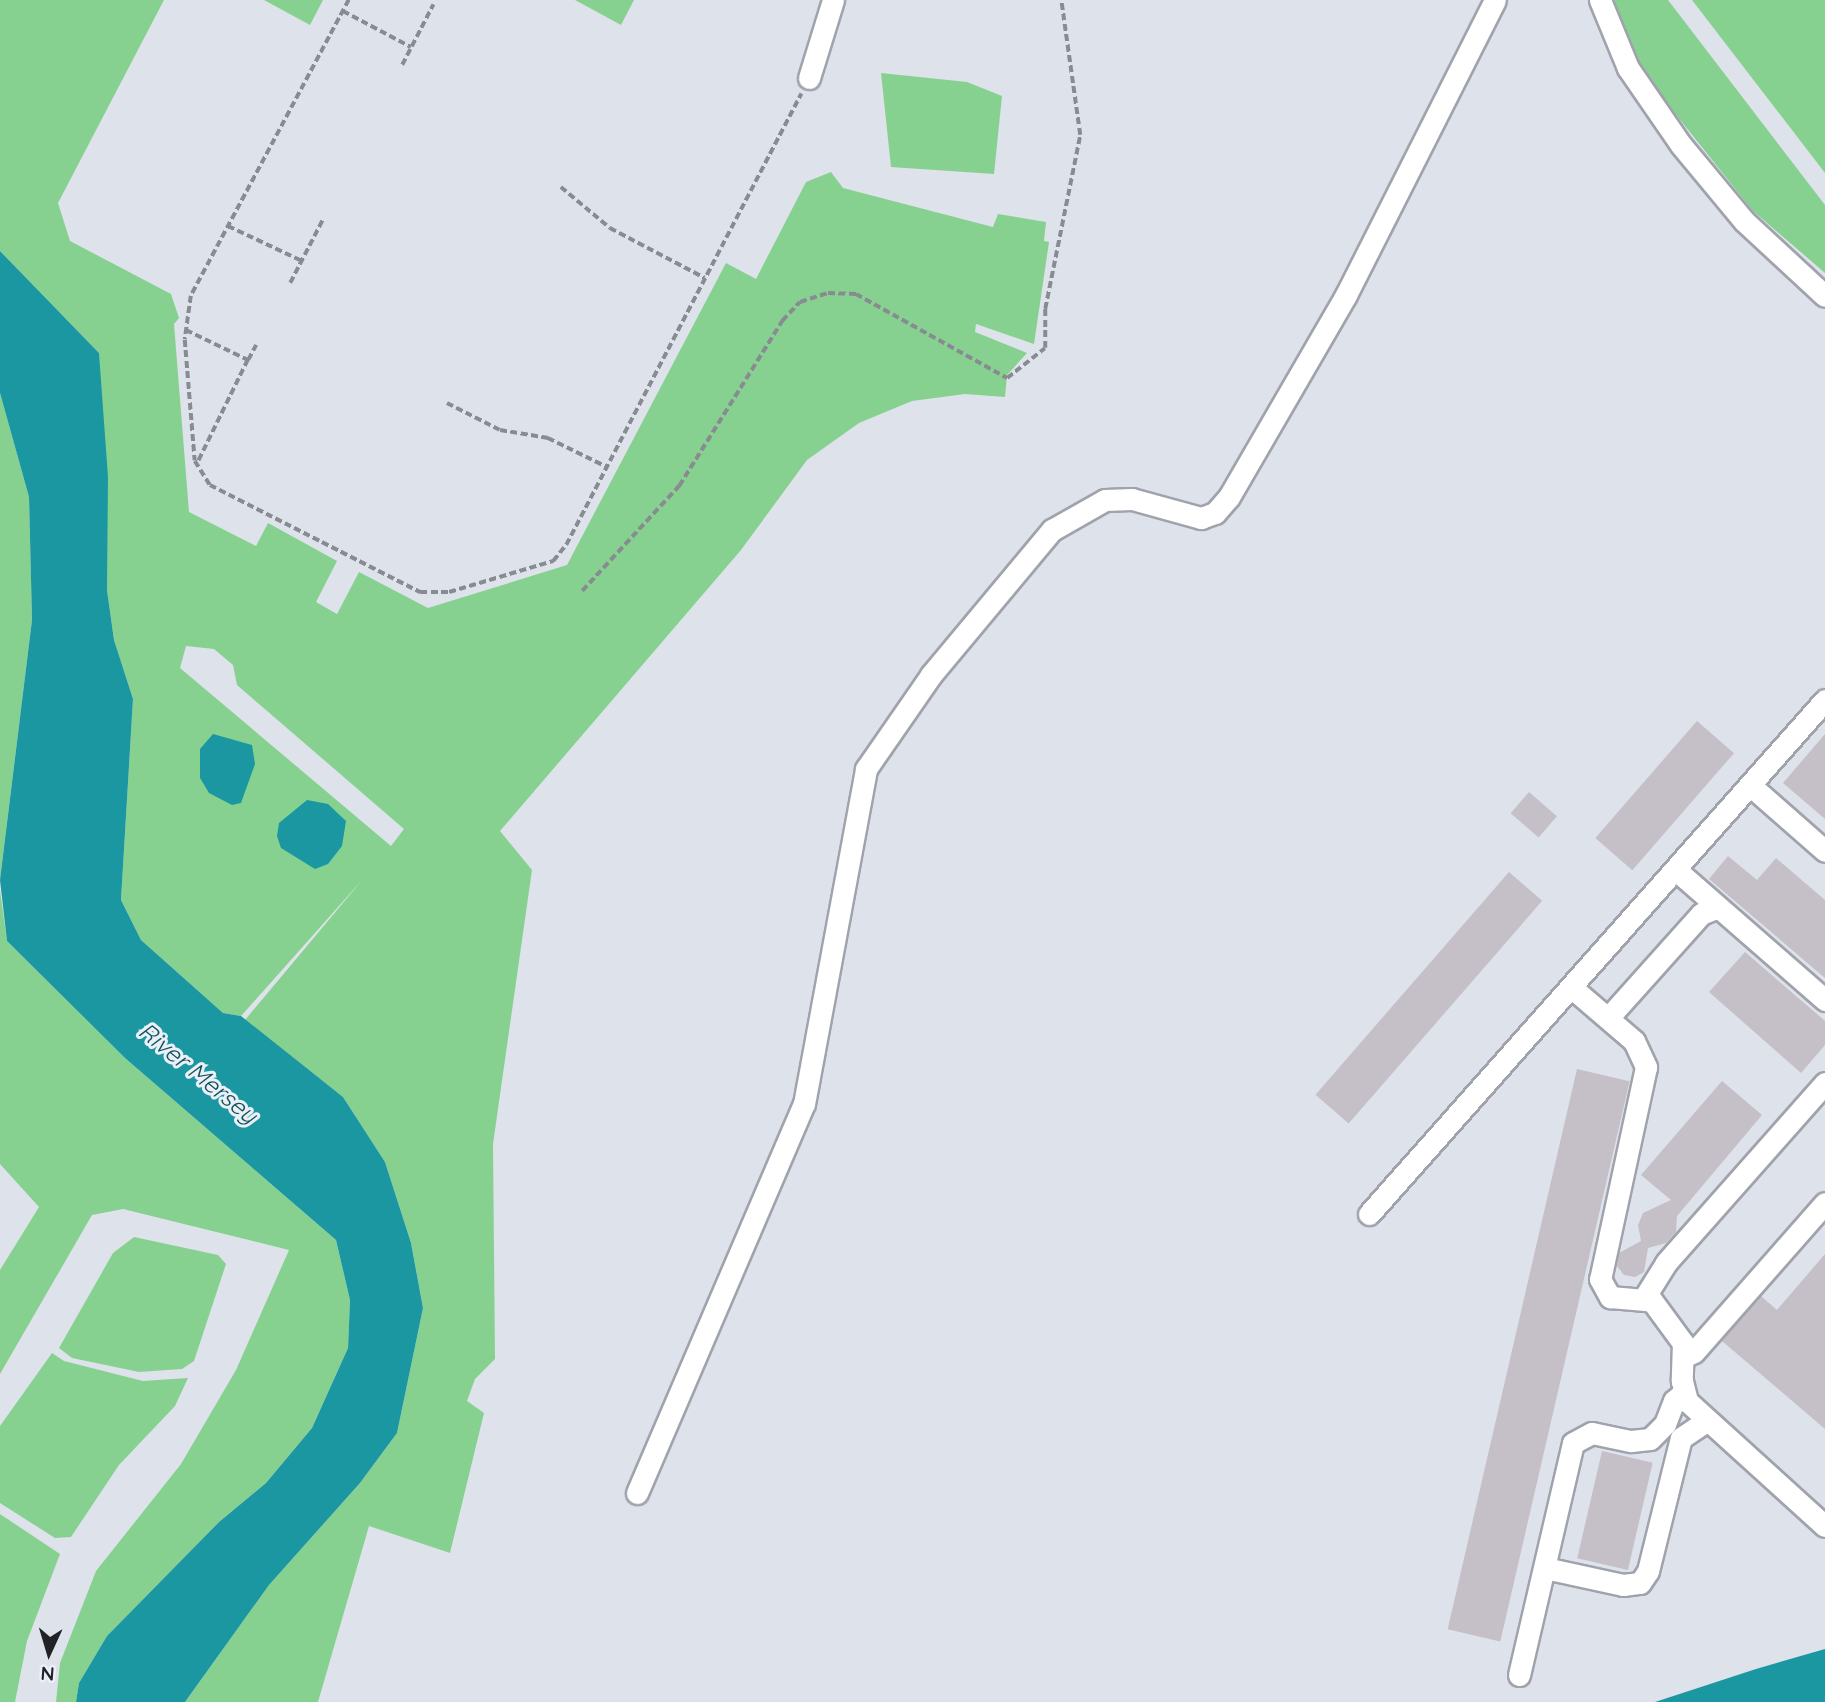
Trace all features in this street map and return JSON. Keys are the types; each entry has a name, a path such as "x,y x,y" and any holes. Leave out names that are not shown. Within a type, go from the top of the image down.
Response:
{"lane":[{"path":"809,78 832,0"},
{"path":"637,1493 804,1104 866,769 931,674 1052,530 1105,500 1132,499 1201,518 1215,513 1229,498 1346,295 1496,0"},
{"path":"1600,0 1628,68 1681,145 1744,221 1825,296"},
{"path":"1369,1213 1825,700"},
{"path":"1751,786 1825,851"},
{"path":"1676,870 1825,1000"},
{"path":"1608,1018 1701,914 1718,907"},
{"path":"1571,987 1634,1041 1646,1067 1600,1279 1610,1297 1647,1300 1683,1343 1683,1393 1706,1421 1824,1522"},
{"path":"1647,1300 1652,1280 1825,1083"},
{"path":"1684,1357 1694,1352 1825,1203"},
{"path":"1520,1675 1545,1567 1547,1540 1573,1443 1592,1433 1631,1441 1650,1439 1665,1424 1674,1401 1683,1393"},
{"path":"1545,1567 1623,1585 1640,1583 1648,1570 1681,1438 1706,1421"}],"path":[{"path":"349,0 191,296 186,330 197,464 210,485 420,592 435,595 553,561 566,545 809,78"},
{"path":"582,591 679,486 782,321 800,302 828,293 856,295 1007,378 1045,348 1045,309 1080,135 1061,0"},
{"path":"402,65 433,5"},
{"path":"343,11 411,47"},
{"path":"561,187 610,228 705,278"},
{"path":"290,283 323,219"},
{"path":"228,226 302,261"},
{"path":"186,330 248,360"},
{"path":"197,464 256,345"},
{"path":"447,403 500,430 548,438 607,467"}],"green space":[{"path":"0,0 164,0 58,203 70,241 171,294 179,318 174,324 189,512 256,546 268,523 337,561 316,602 337,614 359,572 428,608 567,565 726,263 756,279 806,182 831,172 843,188 993,227 998,214 1046,222 1044,241 1049,242 1034,344 976,324 975,332 1027,353 1007,375 1005,397 965,394 912,401 859,423 807,460 741,550 500,831 532,870 493,1144 495,1359 475,1379 467,1401 484,1413 450,1553 369,1526 318,1702 185,1702 269,1585 360,1483 397,1433 423,1308 411,1243 385,1162 343,1097 245,1020 363,879 241,1016 223,1013 141,940 121,900 133,699 114,640 107,590 99,353 0,251","holes":["186,646 214,649 233,665 237,685 404,829 391,846 180,668"]},
{"path":"264,0 323,0 310,25"},
{"path":"575,0 634,0 621,25"},
{"path":"1607,0 1668,0 1825,205 1825,273 1752,210 1638,67"},
{"path":"1692,0 1825,0 1825,173"},
{"path":"881,73 967,82 1002,96 994,174 891,167"},
{"path":"0,393 29,497 32,620 0,880"},
{"path":"0,890 7,941 125,1058 336,1240 350,1300 348,1348 312,1428 266,1483 219,1522 107,1636 79,1683 76,1702 56,1702 60,1663 96,1571 181,1464 236,1370 289,1250 123,1209 92,1215 0,1374 0,1270 39,1207 0,1164"},
{"path":"134,1237 218,1255 226,1264 194,1361 182,1369 139,1372 72,1358 59,1348 113,1253"},
{"path":"52,1353 64,1361 143,1381 188,1378 175,1406 119,1465 71,1537 55,1538 0,1503 0,1426"},
{"path":"0,1514 60,1554 27,1641 15,1702 0,1702"}],"water":[{"name":"River Mersey","path":"0,251 99,353 108,477 107,590 114,640 133,699 121,900 141,940 223,1013 241,1016 343,1097 385,1162 411,1243 423,1308 397,1433 360,1483 269,1585 185,1702 76,1702 79,1683 107,1636 219,1522 266,1483 312,1428 348,1348 350,1300 336,1240 125,1058 7,941 0,880 32,620 29,497 0,393"},
{"path":"213,734 252,745 255,764 241,803 232,805 209,793 200,778 200,749"},
{"path":"307,800 328,804 346,821 342,846 328,864 315,869 281,848 277,836 279,823"},
{"path":"1825,1649 1825,1702 1655,1702 1756,1669"}],"building":[{"path":"1697,721 1734,753 1632,870 1595,838"},
{"path":"1825,734 1825,819 1783,783"},
{"path":"1529,792 1557,816 1539,837 1511,813"},
{"path":"1728,856 1757,880 1776,858 1825,900 1825,978 1709,879"},
{"path":"1509,872 1542,901 1349,1124 1315,1095"},
{"path":"1745,952 1825,1021 1825,1045 1801,1073 1709,992"},
{"path":"1577,1069 1630,1081 1500,1641 1448,1629"},
{"path":"1722,1081 1762,1115 1677,1216 1676,1232 1666,1243 1648,1248 1644,1272 1635,1277 1624,1275 1617,1266 1619,1253 1641,1241 1638,1225 1643,1213 1671,1200 1641,1175"},
{"path":"1825,1254 1825,1429 1722,1341 1761,1296 1777,1310"},
{"path":"1602,1451 1653,1463 1628,1570 1577,1558"}]}
